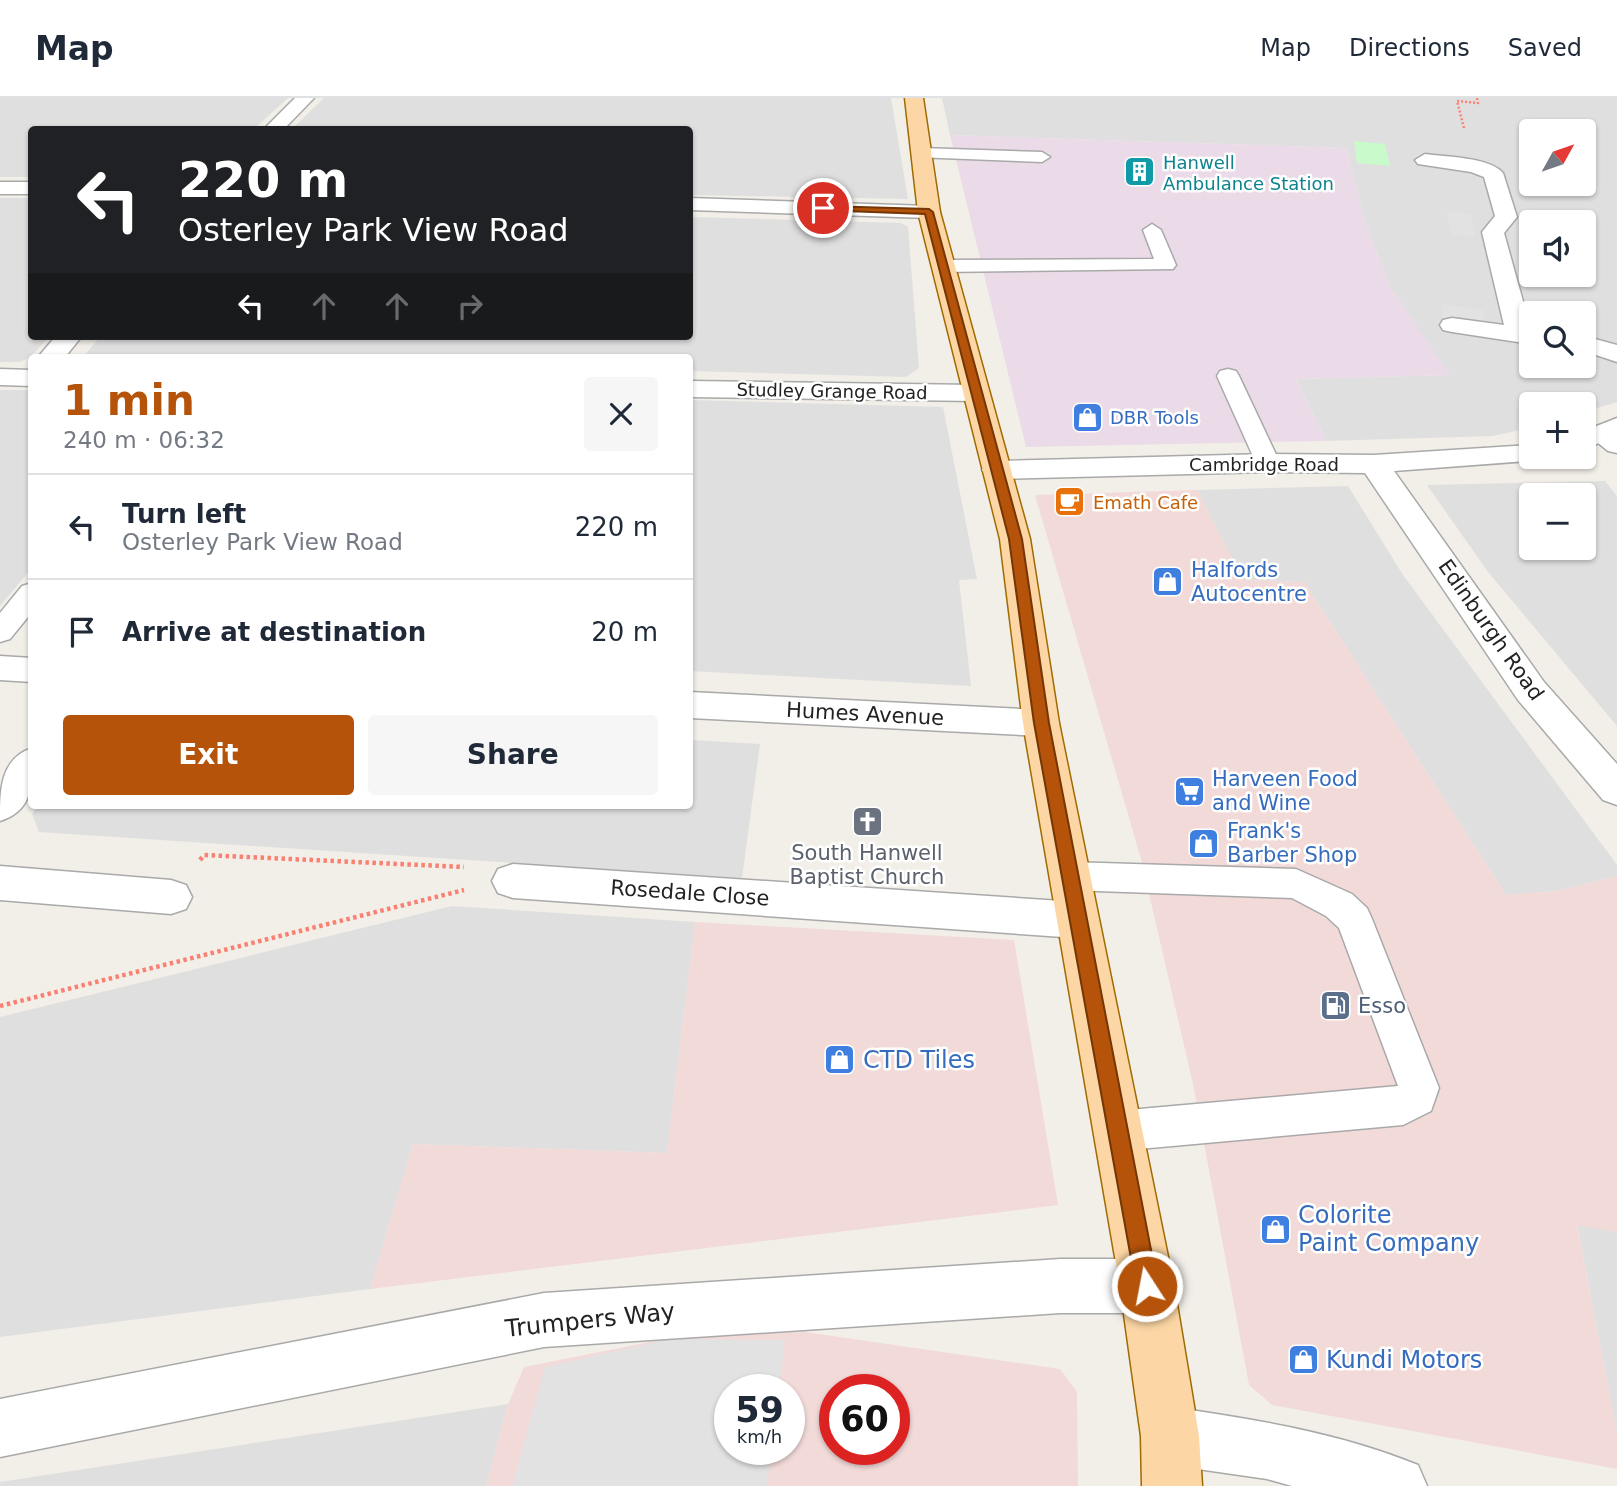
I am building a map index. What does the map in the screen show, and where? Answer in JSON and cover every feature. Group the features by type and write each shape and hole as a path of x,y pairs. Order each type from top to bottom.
{"main road":[{"path":"914,98 929,212 1022,575 1041,723 1147,1286 1171,1461"}],"street":[{"path":"276,126 305,98"},
{"path":"1425,160 1474,166 1493,173 1506,217 1493,232 1519,316"},
{"path":"0,188 28,188"},
{"path":"693,204 929,212"},
{"path":"1452,325 1519,335"},
{"path":"54,354 66,340"},
{"path":"1596,346 1617,354"},
{"path":"0,377 28,378"},
{"name":"Studley Grange Road","path":"693,388 975,393"},
{"name":"Cambridge Road","path":"996,470 1268,463 1374,464 1519,455"},
{"name":"Edinburgh Road","path":"1374,464 1531,691 1617,790"},
{"path":"0,668 28,670"},
{"name":"Humes Avenue","path":"693,705 1041,723"},
{"path":"0,806 28,768"},
{"name":"Rosedale Close","path":"513,881 1077,920"},
{"path":"0,883 171,897"},
{"name":"Trumpers Way","path":"0,1428 544,1320 1060,1286 1147,1286"},
{"path":"1171,1461 1267,1450 1396,1486"}],"lane":[{"path":"921,153 1042,157"},
{"path":"942,266 1167,265 1152,229"},
{"path":"1228,376 1268,463"},
{"path":"0,632 28,597"},
{"path":"1069,876 1296,884 1339,905 1354,919 1419,1088 1416,1097 1403,1105 1117,1130"}],"path":[{"path":"1465,132 1457,101 1478,103 1477,98"},
{"path":"171,897 204,855 515,869 513,881"},
{"path":"0,1006 466,889"}],"shaded area":[{"path":"0,98 288,98 257,126 28,126 28,177 0,177"},
{"path":"324,98 891,98 908,199 693,195 693,126 295,126"},
{"path":"942,98 1617,98 1617,402 1596,408 1596,392 1519,392 1519,430 1492,436 1326,441 1296,379 1449,375 1389,286 1363,214 1346,148 950,135"},
{"path":"950,135 1346,148 1363,214 1389,286 1450,375 1296,379 1326,441 1026,447"},
{"path":"0,198 28,198 28,340 46,340 33,354 28,354 28,358 20,362 0,362"},
{"path":"1447,211 1471,214 1475,237 1451,234"},
{"path":"693,217 901,223 908,227 919,368 906,377 693,371 693,354 86,354 98,340 693,340"},
{"path":"1442,304 1483,310 1487,336 1443,330"},
{"path":"0,390 28,390 28,573 0,606"},
{"path":"693,400 943,407 977,579 959,580 971,686 693,671"},
{"path":"1605,481 1617,496 1617,726 1488,572 1427,485"},
{"path":"1348,486 1403,575 1617,865 1617,876 1558,891 1506,895 1304,582 1243,580 1197,490"},
{"path":"1197,490 1243,580 1304,582 1506,895 1558,891 1617,876 1617,1232 1577,1225 1617,1433 1617,1469 1272,1405 1249,1385 1193,1084 1141,859 1035,495"},
{"path":"693,740 760,744 742,878 39,832 32,814 35,809 693,809"},
{"path":"452,906 695,922 667,1153 413,1144 370,1289 0,1337 0,1017"},
{"path":"695,922 1014,940 1058,1205 370,1289 413,1144 667,1153"},
{"path":"1577,1224 1617,1232 1617,1433"},
{"path":"805,1332 1060,1369 1077,1392 1078,1486 486,1486 508,1404 524,1367 675,1337"},
{"path":"670,1339 785,1340 781,1374 714,1374 714,1465 769,1465 767,1486 512,1486 545,1367"},
{"path":"508,1404 486,1486 0,1486 0,1482"}],"green space":[{"path":"1354,141 1385,144 1390,166 1357,163"}],"place":[{"name":"Hanwell Ambulance Station","path":"1140,172"},
{"name":"DBR Tools","path":"1087,417"},
{"name":"Emath Cafe","path":"1070,502"},
{"name":"Halfords Autocentre","path":"1168,582"},
{"name":"Harveen Food and Wine","path":"1189,791"},
{"name":"South Hanwell Baptist Church","path":"867,821"},
{"name":"Frank's Barber Shop","path":"1204,843"},
{"name":"Esso","path":"1335,1006"},
{"name":"CTD Tiles","path":"840,1060"},
{"name":"Colorite Paint Company","path":"1275,1229"},
{"name":"Kundi Motors","path":"1303,1360"}],"route":[{"path":"823,208 929,212 1015,539 1041,723 1147,1286"}]}
